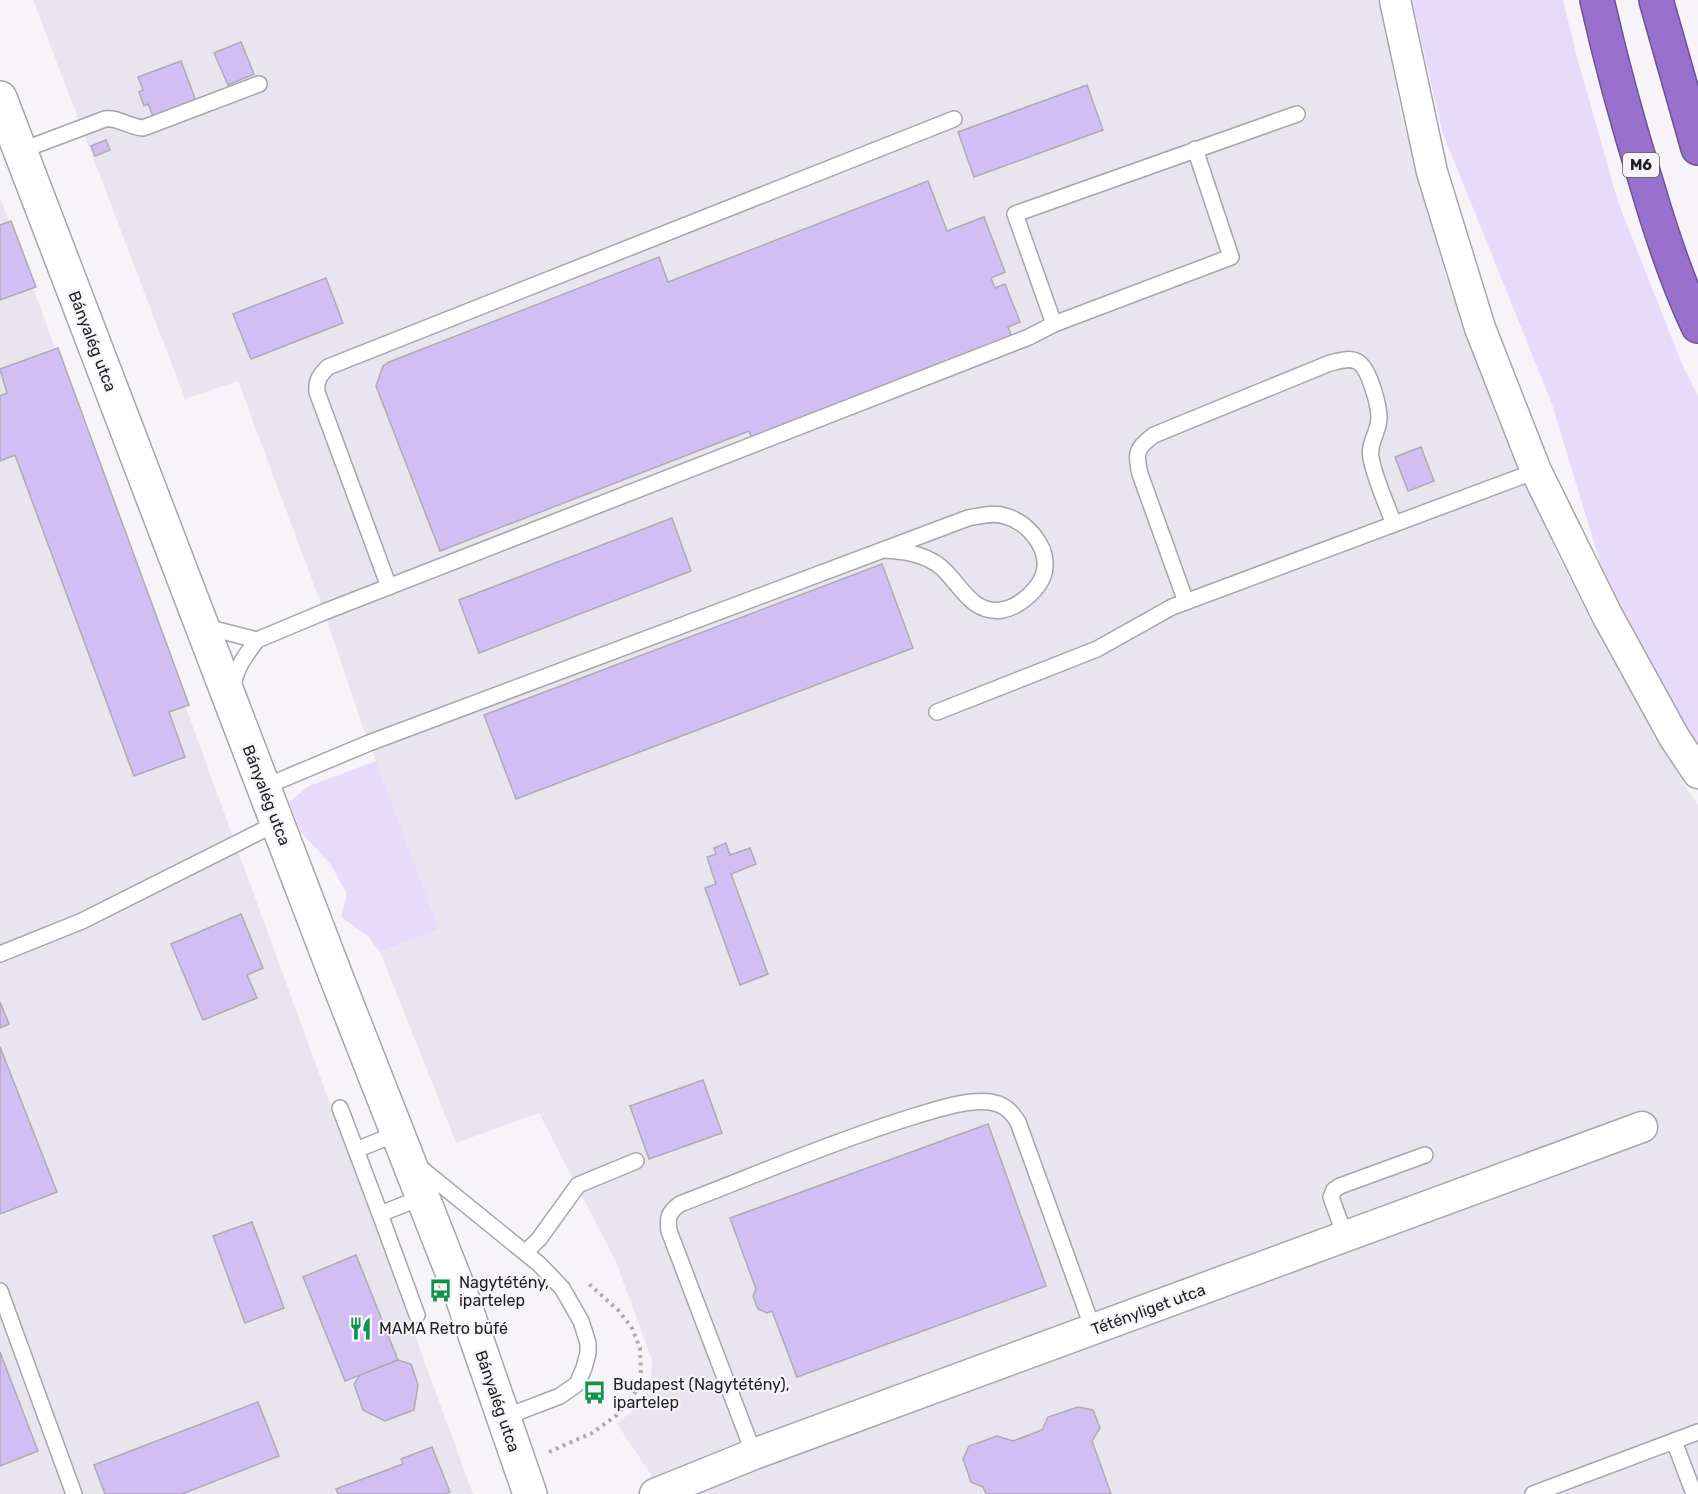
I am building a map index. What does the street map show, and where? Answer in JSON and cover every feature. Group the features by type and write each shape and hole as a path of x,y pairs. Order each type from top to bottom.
{"highway":[{"name":"M6","path":"1597,0 1609,53 1647,186 1670,258 1698,326"},
{"path":"1656,0 1698,148"}],"street":[{"path":"1395,0 1436,183 1480,328 1536,471 1607,615 1674,737 1698,773"},
{"name":"Bányalég utca","path":"0,98 277,823 423,1197 505,1417 530,1494"},
{"name":"Tétényliget utca","path":"656,1494 754,1454 1642,1127"}],"lane":[{"path":"20,151 105,119 112,118 133,127 143,128 259,84"},
{"path":"1054,324 1015,214 1297,114"},
{"path":"389,586 317,392 316,383 328,367 954,119"},
{"path":"232,703 233,678 243,658 257,640 389,586 1018,342 1054,324 1231,257 1195,149"},
{"path":"1186,602 1140,474 1137,459 1140,445 1154,435 1330,363 1346,359 1357,362 1365,369 1379,416 1378,426 1371,443 1371,458 1394,524"},
{"path":"938,711 1097,649 1172,607 1536,471"},
{"path":"264,787 369,743 968,518 992,514 1005,516 1023,524 1034,536 1042,551 1045,567 1041,579 1029,595 1017,604 1002,610 988,610 974,602 939,566 923,556 884,550"},
{"path":"197,614 214,629 257,640"},
{"path":"0,954 82,921 277,823"},
{"path":"754,1454 669,1231 667,1220 670,1211 680,1204 888,1124 939,1109 987,1101 1001,1104 1011,1111 1018,1122 1093,1329"},
{"path":"340,1108 417,1315"},
{"path":"356,1150 403,1146 526,1252 562,1288 581,1321 588,1342 588,1353 577,1384 560,1396 505,1417"},
{"path":"1345,1236 1331,1197 1334,1190 1425,1155"},
{"path":"526,1252 539,1239 578,1185 636,1161"},
{"path":"380,1214 423,1197"},
{"path":"0,1291 74,1494"},
{"path":"1533,1494 1698,1432"},
{"path":"1674,1441 1694,1494"}],"shaded area":[{"path":"33,0 1379,0 1403,121 1446,277 1498,419 1560,559 1619,672 1698,805 1698,1494 656,1494 650,1473 617,1424 642,1402 651,1380 652,1360 616,1262 539,1113 456,1143 380,952 439,929 363,727 324,612 238,381 185,399"},
{"path":"1412,0 1563,0 1618,202 1682,364 1698,396 1698,746 1678,716 1604,576 1552,404 1442,131"},
{"path":"0,197 343,1139 473,1494 0,1494"},
{"path":"376,761 439,929 380,952 368,936 341,917 347,894 331,865 301,832 289,802 309,786"}],"building":[{"path":"241,42 254,74 228,85 214,53"},
{"path":"181,61 196,101 153,116 148,104 144,106 139,92 143,90 138,77"},
{"path":"1087,85 1103,130 974,177 958,132"},
{"path":"106,140 110,150 95,156 91,146"},
{"path":"928,181 947,231 984,217 1005,272 991,278 995,288 1005,284 1020,322 1008,327 1013,340 753,441 749,431 440,551 376,386 383,366 659,257 668,282"},
{"path":"11,221 36,287 0,300 0,225"},
{"path":"326,278 343,323 251,359 233,314"},
{"path":"58,348 189,705 169,712 185,757 134,776 15,455 0,461 0,396 7,393 0,369"},
{"path":"1421,447 1434,481 1408,491 1395,457"},
{"path":"672,518 691,571 479,653 459,600"},
{"path":"882,564 913,648 516,799 484,715"},
{"path":"726,843 730,855 750,848 756,864 731,874 768,974 740,985 705,888 716,884 707,857 716,854 714,848"},
{"path":"241,914 263,968 247,975 257,998 203,1020 171,944"},
{"path":"0,1002 9,1024 0,1028"},
{"path":"0,1047 57,1192 0,1214"},
{"path":"703,1080 722,1133 649,1159 630,1106"},
{"path":"988,1124 1046,1286 797,1377 772,1311 767,1313 758,1309 753,1296 756,1289 730,1218"},
{"path":"252,1222 284,1308 245,1323 213,1236"},
{"path":"356,1255 398,1360 345,1381 303,1277"},
{"path":"0,1352 38,1451 0,1466"},
{"path":"398,1360 411,1364 418,1385 414,1410 385,1421 363,1410 354,1384 360,1375"},
{"path":"258,1402 279,1456 182,1494 105,1494 94,1465"},
{"path":"1078,1407 1093,1410 1100,1428 1092,1441 1111,1494 986,1494 983,1487 971,1482 963,1459 969,1446 997,1436 1013,1441 1042,1430 1048,1417"},
{"path":"432,1447 450,1492 445,1494 338,1494 336,1489 403,1464 401,1459"}],"place":[{"name":"Nagytétény, ipartelep","path":"441,1291"},
{"name":"MAMA Retro büfé","path":"361,1328"},
{"name":"Budapest (Nagytétény), ipartelep","path":"595,1393"}]}
